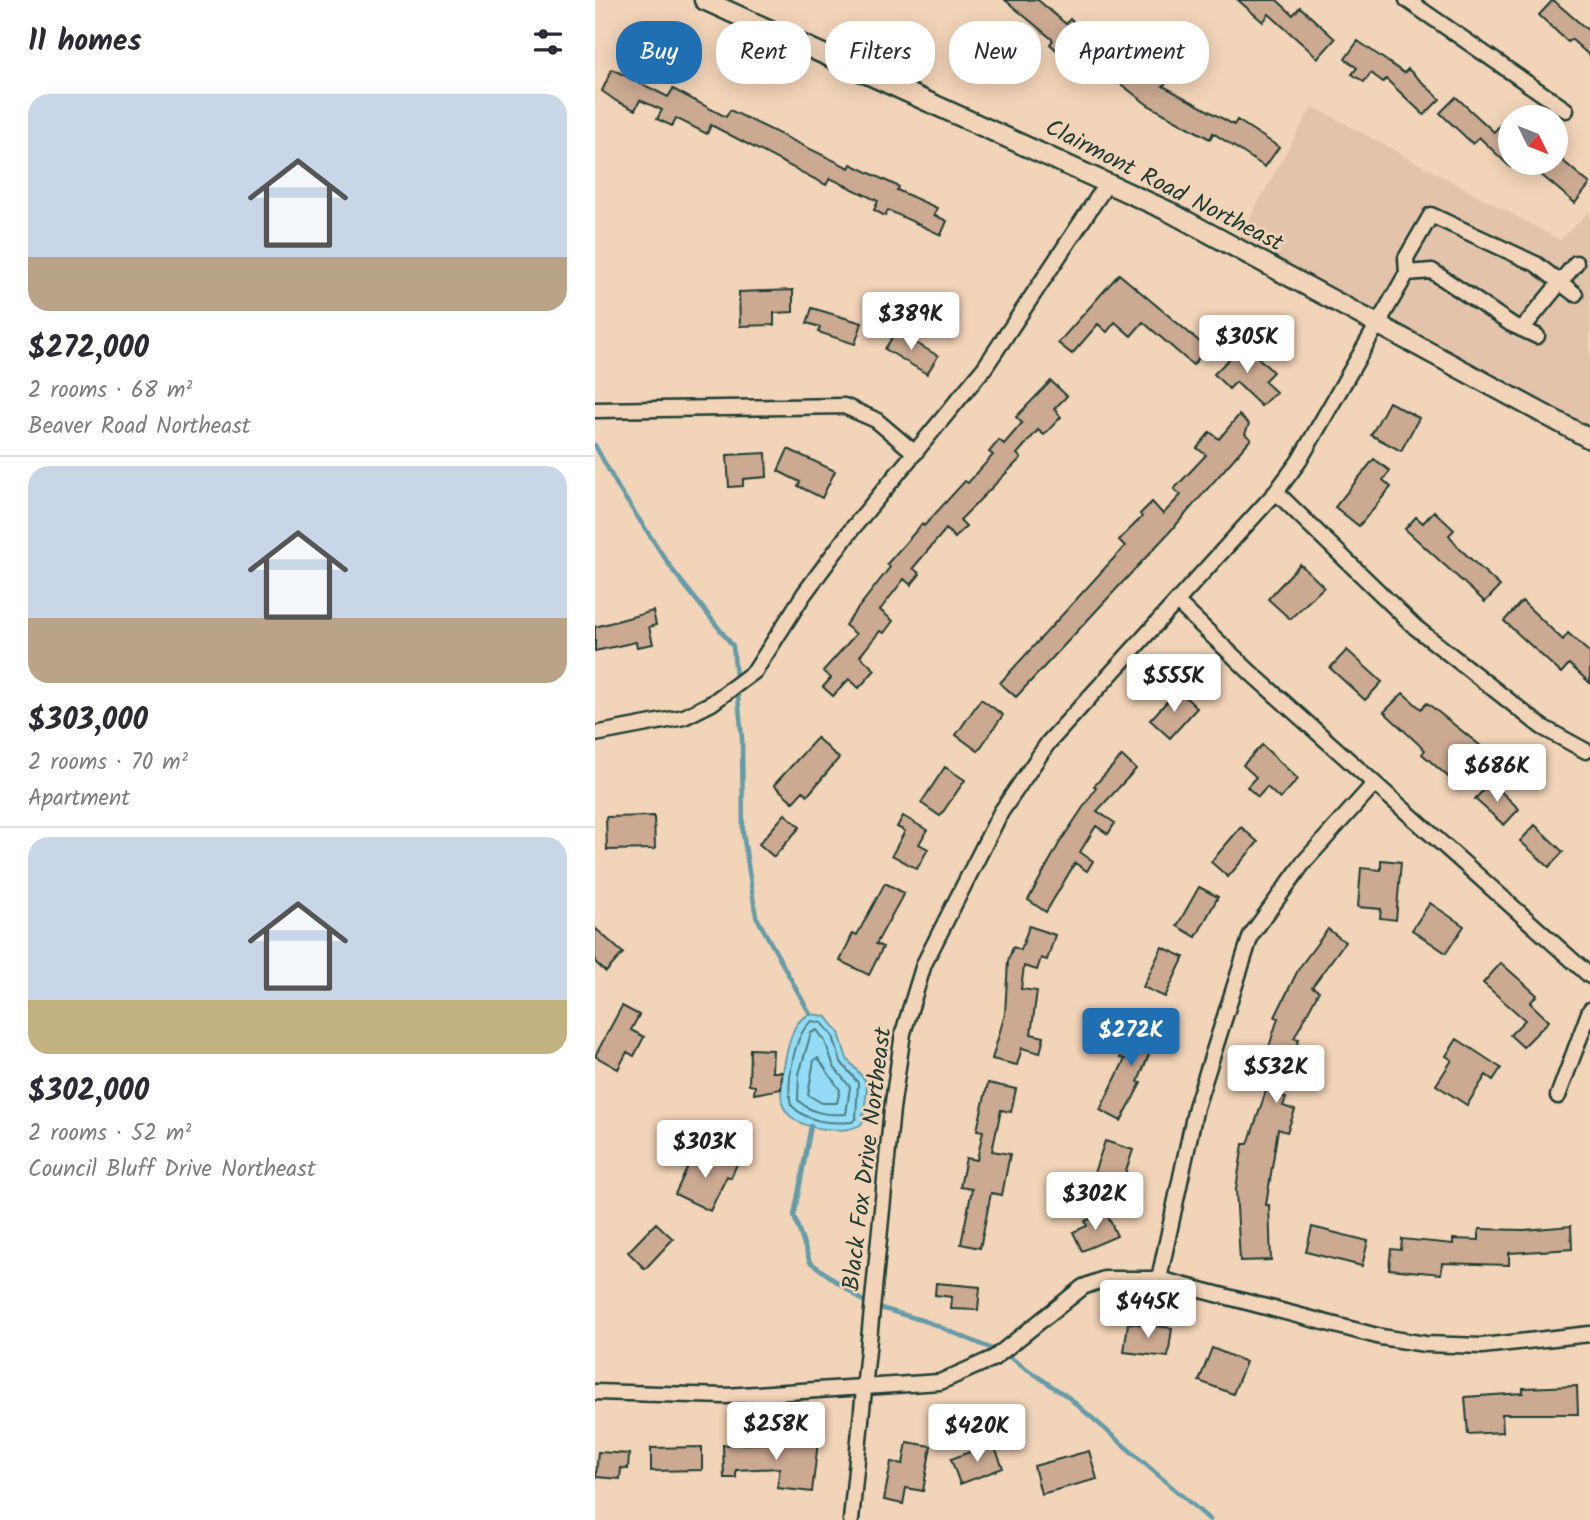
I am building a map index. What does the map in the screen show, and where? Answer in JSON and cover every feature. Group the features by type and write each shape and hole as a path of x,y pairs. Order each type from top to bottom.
{"main road":[{"name":"Clairmont Road Northeast","path":"704,0 1108,182 1590,439"}],"street":[{"path":"1407,0 1559,105"},
{"path":"595,734 684,717 712,703 755,671 804,594 985,367 1108,182"},
{"name":"Black Fox Drive Northeast","path":"851,1520 892,1110 904,1032 924,964 1001,812 1048,743 1276,492 1299,460 1407,273 1406,258 1431,215 1493,241 1536,264 1560,282"},
{"path":"1521,329 1577,263"},
{"path":"1407,273 1432,271 1521,329 1537,336"},
{"path":"1560,282 1576,294"},
{"path":"595,410 844,407 876,420 915,453"},
{"path":"1276,492 1415,627 1542,727 1586,751"},
{"path":"1177,601 1374,784 1590,976"},
{"path":"1159,1279 1196,1107 1251,935 1304,862 1374,784"},
{"path":"1558,1096 1590,1010"},
{"path":"595,1392 725,1396 940,1382 994,1358 1083,1287 1104,1279 1159,1279 1381,1338 1425,1344 1482,1346 1590,1334"}],"shaded area":[{"path":"1312,106 1560,240 1590,211 1590,443 1234,246"}],"water":[{"path":"810,1014 826,1016 839,1033 847,1059 865,1080 867,1090 862,1124 858,1126 840,1130 814,1127 796,1121 784,1108 782,1079 790,1041 797,1024"}],"building":[{"path":"1005,0 1038,0 1062,21 1055,21 1055,49 1050,44 1053,40 1041,30 1041,21 1030,21"},
{"path":"1238,0 1277,0 1293,15 1300,7 1335,39 1318,58 1269,14 1263,22"},
{"path":"1553,0 1590,32 1590,56 1571,39 1568,42 1539,15"},
{"path":"1358,41 1404,73 1408,69 1440,99 1424,115 1386,79 1383,82 1371,73 1364,82 1352,74 1357,68 1345,59"},
{"path":"612,69 616,71 616,84 642,84 668,97 673,89 726,117 730,110 849,168 851,164 899,187 897,190 937,208 934,215 947,221 941,235 888,210 885,216 874,210 878,201 830,178 826,185 711,125 707,134 676,118 672,126 657,119 662,110 640,100 635,110 602,91"},
{"path":"1121,84 1165,84 1163,86 1234,125 1237,120 1279,147 1265,167 1213,133 1210,139 1148,105"},
{"path":"1456,97 1494,132 1498,127 1498,155 1479,137 1473,144 1440,113"},
{"path":"1568,165 1590,184 1575,203 1541,175 1568,175"},
{"path":"1119,274 1207,348 1193,365 1143,322 1131,336 1115,322 1107,332 1098,324 1072,354 1058,343"},
{"path":"793,290 793,312 774,313 774,325 740,326 739,292"},
{"path":"812,308 862,323 855,344 818,332 820,327 807,323"},
{"path":"896,331 938,356 927,374 885,349"},
{"path":"1244,344 1273,372 1264,381 1276,392 1261,406 1236,382 1229,389 1214,374"},
{"path":"1051,381 1067,396 1054,409 1061,417 1044,435 1038,430 1017,454 1021,458 960,520 966,526 955,538 946,529 913,568 920,574 911,585 904,579 880,610 893,621 884,633 880,631 860,656 875,670 859,688 849,679 833,696 823,687 831,678 823,671 856,634 845,625 890,567 887,564 965,481 968,483 993,455 989,452 999,440 1004,444 1022,423 1016,417"},
{"path":"1389,402 1419,418 1401,451 1371,435"},
{"path":"1239,415 1249,424 1245,434 1251,439 1175,526 1016,697 1000,683 1125,546 1119,540 1142,517 1140,514 1152,502 1163,514 1181,495 1174,489 1206,455 1197,448 1210,432 1219,439"},
{"path":"788,449 835,471 822,498 798,486 800,482 778,471"},
{"path":"766,453 767,477 743,479 743,486 729,487 727,455"},
{"path":"1374,459 1390,471 1383,480 1391,487 1359,526 1335,507"},
{"path":"1434,511 1454,530 1449,535 1460,549 1500,586 1485,602 1405,529 1416,517 1423,523"},
{"path":"1300,564 1324,587 1290,619 1268,599"},
{"path":"1522,601 1563,640 1568,633 1590,653 1590,683 1569,664 1561,673 1504,621"},
{"path":"653,611 656,625 649,627 653,644 637,647 636,642 595,651 595,627"},
{"path":"1347,650 1382,682 1365,700 1330,668"},
{"path":"1178,690 1197,708 1170,738 1150,720"},
{"path":"1403,693 1421,709 1427,703 1482,747 1453,781 1422,754 1425,750 1384,712"},
{"path":"981,699 1003,715 978,751 956,735"},
{"path":"817,738 839,758 808,795 803,791 793,802 774,785"},
{"path":"1262,745 1298,779 1280,799 1267,787 1258,797 1247,787 1256,777 1243,765"},
{"path":"1122,756 1136,769 1097,811 1115,823 1108,834 1096,826 1080,852 1093,861 1087,871 1075,863 1046,912 1028,900 1060,842 1096,788 1094,786"},
{"path":"945,767 965,780 940,816 921,803"},
{"path":"1491,782 1519,809 1504,825 1475,799"},
{"path":"785,814 800,827 774,857 759,844"},
{"path":"654,816 655,849 607,850 606,817"},
{"path":"903,816 927,830 919,844 928,849 917,869 892,855 905,831 897,827"},
{"path":"1535,825 1563,852 1549,867 1520,841"},
{"path":"1241,827 1258,842 1228,877 1211,862"},
{"path":"1381,860 1401,862 1396,920 1380,918 1381,909 1358,907 1361,868 1381,870"},
{"path":"885,883 904,893 876,944 883,947 869,975 840,961 853,933 857,935"},
{"path":"1199,887 1218,897 1196,937 1177,926"},
{"path":"1430,903 1464,926 1446,953 1412,930"},
{"path":"1029,926 1055,935 1047,960 1041,958 1037,970 1024,966 1021,989 1037,991 1031,1034 1044,1037 1040,1053 1022,1048 1017,1065 992,1059 1005,1014 1008,961 1013,947 1021,950"},
{"path":"595,928 623,953 606,972 595,962"},
{"path":"1328,929 1345,942 1312,987 1319,991 1294,1038 1299,1039 1281,1096 1286,1098 1283,1106 1295,1110 1287,1132 1278,1129 1266,1205 1269,1205 1271,1260 1240,1261 1236,1189 1243,1144 1248,1144 1270,1079 1260,1076 1278,1018 1275,1017 1299,968"},
{"path":"1162,947 1184,957 1165,997 1143,987"},
{"path":"1501,963 1537,995 1530,1003 1549,1021 1523,1047 1510,1035 1525,1020 1483,983"},
{"path":"622,1006 639,1015 631,1030 644,1037 634,1056 627,1052 618,1069 595,1056"},
{"path":"1136,1017 1160,1026 1138,1082 1141,1083 1121,1121 1100,1110 1125,1059 1120,1058"},
{"path":"1457,1039 1501,1068 1493,1080 1486,1075 1467,1105 1436,1085 1452,1060 1446,1056"},
{"path":"750,1049 773,1050 772,1072 782,1072 781,1089 754,1094 755,1086 749,1085"},
{"path":"988,1083 1016,1089 1011,1112 1001,1110 992,1151 1010,1154 1002,1195 991,1193 980,1248 961,1244 972,1189 960,1187 966,1158 977,1160 983,1131 977,1130"},
{"path":"1105,1141 1133,1150 1121,1186 1093,1176"},
{"path":"715,1153 737,1164 731,1178 727,1176 710,1211 675,1194 692,1158 700,1162 703,1157 712,1161"},
{"path":"1106,1212 1117,1236 1082,1251 1073,1232 1087,1226 1085,1221"},
{"path":"656,1223 673,1239 645,1269 628,1252"},
{"path":"1571,1226 1572,1249 1509,1253 1509,1265 1442,1263 1441,1274 1389,1269 1391,1249 1401,1250 1402,1239 1453,1244 1453,1239 1479,1240 1479,1229 1524,1230"},
{"path":"1312,1227 1368,1241 1362,1266 1306,1252"},
{"path":"936,1283 980,1287 978,1310 951,1309 952,1297 935,1295"},
{"path":"1128,1323 1172,1328 1168,1357 1124,1352"},
{"path":"1212,1348 1246,1362 1233,1394 1199,1381"},
{"path":"1577,1386 1578,1414 1502,1414 1503,1432 1468,1434 1465,1397 1523,1393 1523,1388"},
{"path":"783,1439 818,1442 812,1492 777,1488 780,1468 736,1470 736,1478 724,1478 723,1445 782,1443"},
{"path":"907,1442 931,1446 923,1491 906,1488 903,1504 884,1500 891,1462 903,1464"},
{"path":"993,1443 1003,1468 960,1484 951,1459"},
{"path":"702,1447 702,1470 651,1471 651,1448"},
{"path":"1089,1451 1097,1479 1041,1494 1034,1466"},
{"path":"598,1452 629,1454 628,1469 621,1468 620,1479 596,1477"}],"waterway":[{"path":"595,445 619,489 674,572 733,646 742,738 743,833 756,916 810,1014"},
{"path":"811,1126 794,1216 810,1262 867,1304 928,1322 997,1351"},
{"path":"1005,1354 1068,1397 1210,1520"}]}
